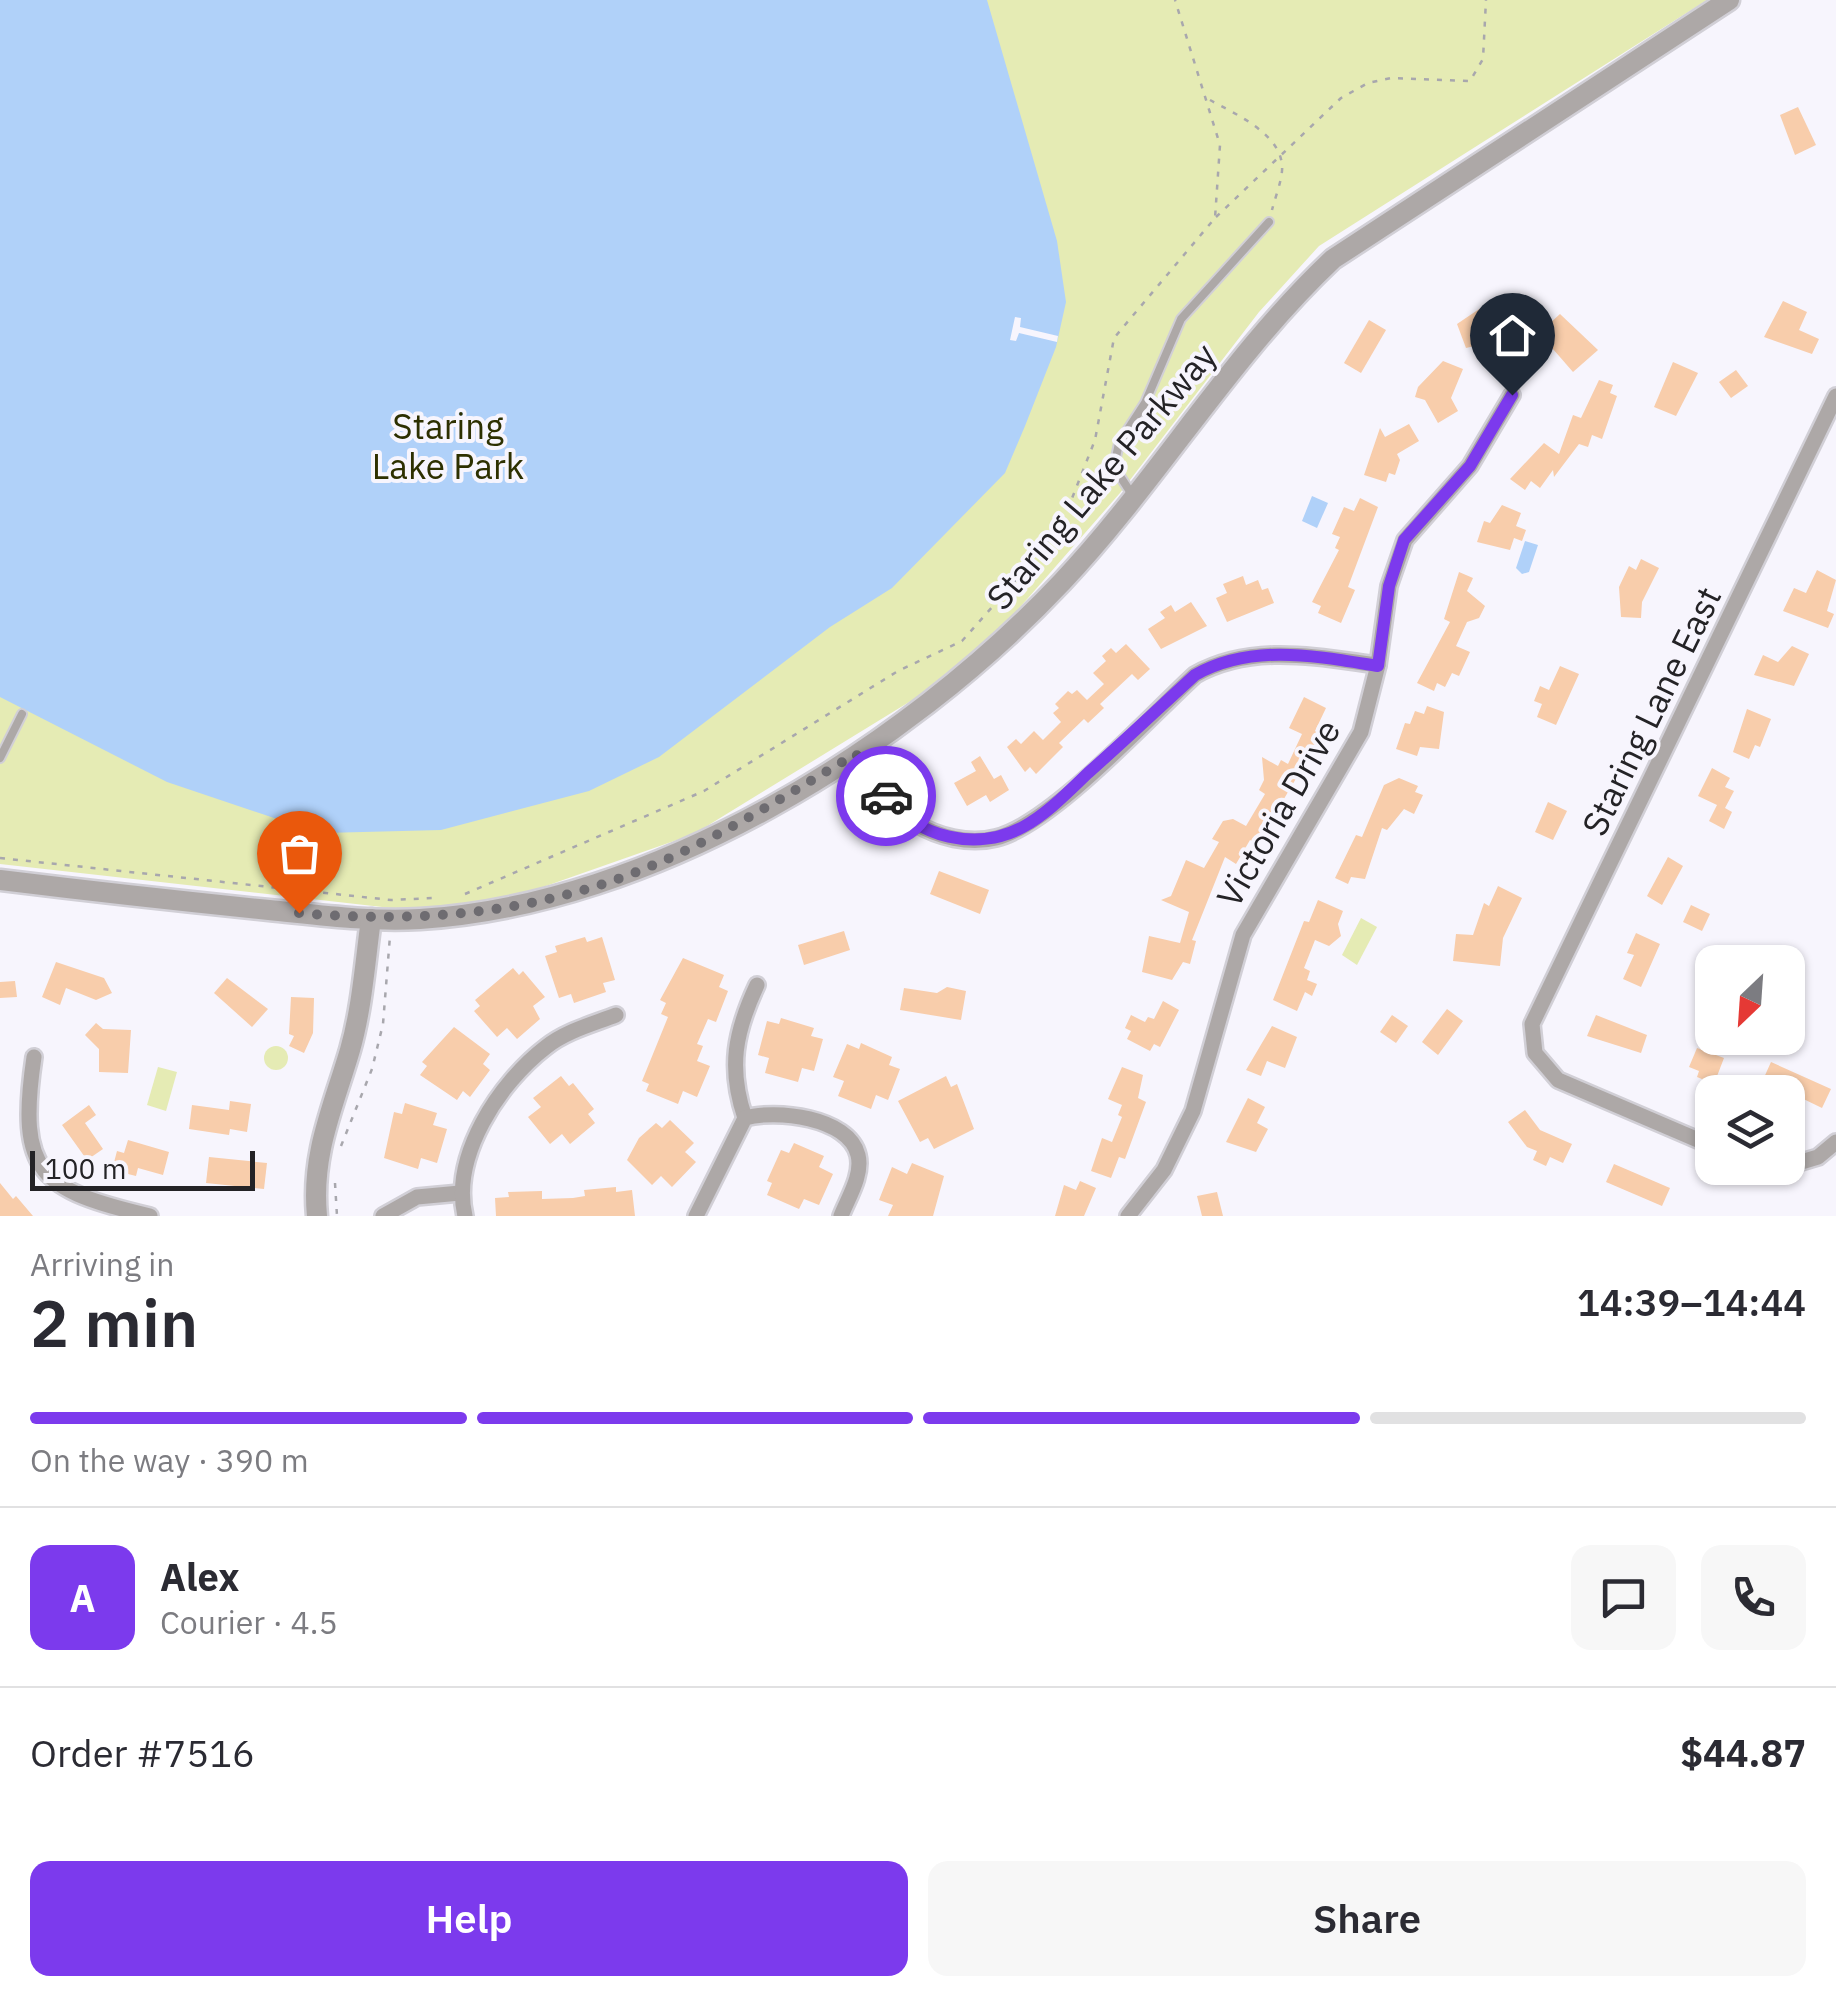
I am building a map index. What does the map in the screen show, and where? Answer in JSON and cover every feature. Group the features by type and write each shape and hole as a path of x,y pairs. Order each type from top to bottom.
{"street":[{"name":"Staring Lake Parkway","path":"0,880 371,920 489,912 653,866 856,754 995,649 1067,577 1284,309 1333,259 1729,0"},
{"name":"Victoria Drive","path":"1128,1216 1177,1147 1193,1110 1242,935 1348,761 1361,732 1378,666 1389,586 1404,540 1470,466 1512,395"},
{"name":"Staring Lane East","path":"1695,1139 1558,1080 1536,1054 1532,1039 1536,1011 1836,396"},
{"path":"856,754 892,804 912,822 966,840 995,838 1024,827 1052,806 1195,675 1215,664 1254,654 1378,666"},
{"path":"318,1216 315,1168 320,1135 350,1050 371,920"},
{"path":"696,1216 745,1118 735,1089 734,1043 757,985"},
{"path":"464,1216 460,1193 478,1132 528,1064 560,1039 616,1015"},
{"path":"34,1057 26,1131 42,1168 75,1194 150,1216"},
{"path":"745,1118 790,1112 843,1134 853,1143 860,1157 858,1175 841,1216"},
{"path":"1805,1161 1818,1157 1836,1142"},
{"path":"383,1216 418,1197 460,1193"}],"lane":[{"path":"1132,496 1114,467 1119,442 1145,403 1181,319 1269,222"},
{"path":"0,758 5,736 22,714"}],"path":[{"path":"1175,0 1220,145 1214,218"},
{"path":"459,895 704,791 898,671 962,641 1056,530 1094,440 1114,338 1214,218 1341,98 1368,83 1391,78 1470,81 1483,59 1486,0"},
{"path":"1208,99 1264,132 1280,158 1282,169 1269,222"},
{"path":"0,858 391,900 446,896"}],"green space":[{"name":"Staring Lake Park","path":"0,0 1707,0 1319,246 1259,312 1120,493 1001,629 914,699 694,834 526,893 462,905 400,909 0,864"},
{"path":"1361,918 1377,927 1357,965 1342,955"},
{"path":"276,1046 288,1058 276,1070 264,1058"},
{"path":"158,1067 177,1072 166,1111 147,1105"}],"water":[{"name":"Staring Lake Park","path":"0,0 987,0 1057,241 1066,302 1056,347 1005,473 892,588 830,627 659,757 589,791 441,830 324,833 305,823 280,820 167,782 0,697"},
{"path":"1312,496 1328,503 1317,528 1302,521"},
{"path":"1525,541 1538,545 1529,572 1522,574 1516,568"}],"pier":[{"path":"1015,317 1021,318 1020,327 1058,336 1057,342 1019,333 1016,341 1010,340"}],"building":[{"path":"1798,107 1816,145 1795,155 1780,115"},
{"path":"1491,301 1495,313 1507,311 1517,336 1466,348 1457,324"},
{"path":"1783,301 1807,312 1799,330 1819,339 1812,354 1764,337"},
{"path":"1560,314 1598,350 1573,372 1539,333"},
{"path":"1369,320 1386,330 1361,373 1344,363"},
{"path":"1443,361 1463,369 1451,398 1458,411 1438,423 1425,400 1415,397 1418,387"},
{"path":"1673,362 1698,373 1676,416 1654,407"},
{"path":"1736,370 1748,386 1731,398 1719,382"},
{"path":"1599,380 1613,385 1610,393 1617,396 1602,439 1592,435 1588,447 1579,444 1554,477 1553,470 1540,488 1531,481 1525,490 1510,479 1544,443 1559,454 1573,415 1581,418"},
{"path":"1409,424 1419,441 1397,454 1400,460 1395,475 1389,473 1386,482 1364,475 1380,428 1385,437"},
{"path":"1360,498 1378,507 1348,587 1355,590 1341,623 1318,613 1321,606 1312,602 1339,550 1335,548 1340,537 1332,534 1344,507 1354,511"},
{"path":"1502,505 1521,513 1516,526 1526,530 1522,541 1514,538 1510,550 1477,542 1484,521 1490,523"},
{"path":"1641,559 1659,568 1642,602 1641,618 1621,617 1619,587 1629,566 1636,570"},
{"path":"1817,570 1836,580 1827,611 1834,614 1828,628 1783,611 1794,588 1806,593"},
{"path":"1459,572 1473,578 1467,591 1485,606 1479,618 1467,622 1456,646 1470,652 1459,676 1452,673 1445,687 1437,683 1434,691 1417,683 1450,622 1444,619"},
{"path":"1243,576 1246,585 1258,580 1262,590 1268,588 1274,603 1227,622 1216,598 1227,593 1223,584"},
{"path":"1191,602 1207,626 1161,649 1148,629 1165,618 1160,612 1171,605 1175,612"},
{"path":"1126,644 1150,669 1138,680 1132,674 1100,704 1104,708 1088,723 1084,719 1059,743 1063,747 1036,774 1030,767 1025,772 1007,747 1016,739 1021,744 1034,731 1043,740 1061,722 1053,713 1059,708 1055,704 1068,691 1072,694 1077,690 1087,700 1104,684 1093,673 1106,661 1102,656 1111,648 1116,653"},
{"path":"1792,646 1809,654 1794,686 1754,675 1763,655 1778,662"},
{"path":"1560,666 1579,674 1556,725 1537,717 1542,704 1534,701 1540,686 1549,690"},
{"path":"1304,697 1326,708 1315,731 1322,735 1257,844 1250,840 1236,864 1225,857 1192,940 1196,941 1190,964 1183,962 1172,980 1142,972 1149,936 1180,943 1189,912 1161,900 1171,896 1186,860 1204,868 1219,842 1212,839 1223,821 1233,819 1246,826 1265,794 1259,790 1264,780 1262,757 1278,766 1281,760 1288,764 1302,734 1289,728"},
{"path":"1427,706 1444,712 1439,749 1420,747 1417,756 1396,749 1405,723 1410,724 1415,711 1424,714"},
{"path":"1747,709 1771,719 1760,747 1755,745 1749,759 1733,752"},
{"path":"980,756 994,779 1001,775 1009,790 990,802 986,795 967,806 954,783 976,771 971,762"},
{"path":"1712,768 1730,778 1725,787 1734,791 1725,808 1732,812 1724,829 1709,821 1717,805 1698,796"},
{"path":"1399,778 1418,786 1415,792 1423,795 1414,814 1404,809 1387,830 1382,828 1365,879 1351,877 1348,884 1335,878 1356,835 1362,837 1384,785"},
{"path":"1548,802 1567,811 1553,840 1535,832"},
{"path":"1668,857 1683,866 1662,905 1647,896"},
{"path":"939,871 989,890 980,914 930,894"},
{"path":"1498,886 1522,898 1503,938 1500,966 1453,961 1456,934 1473,935 1484,903 1489,906"},
{"path":"1318,900 1343,911 1338,924 1341,936 1329,946 1315,940 1304,968 1310,971 1307,980 1317,984 1312,996 1305,992 1297,1011 1273,1000 1304,921 1309,922"},
{"path":"1691,905 1710,914 1702,931 1683,922"},
{"path":"844,931 850,950 804,965 798,945"},
{"path":"1636,933 1660,944 1641,987 1623,979 1634,955 1627,953"},
{"path":"585,937 587,942 602,937 615,980 603,983 606,992 574,1003 571,994 559,998 545,956 557,952 555,946"},
{"path":"683,958 724,975 719,987 728,991 716,1022 708,1019 697,1044 703,1046 697,1061 710,1066 697,1097 683,1091 678,1104 646,1091 649,1084 642,1081 668,1017 661,1014 666,1003 660,1000"},
{"path":"56,962 104,978 112,993 96,1000 66,988 60,1005 42,997"},
{"path":"513,968 519,975 523,971 545,997 533,1006 540,1019 517,1039 507,1028 497,1037 474,1011 480,1006 475,1000"},
{"path":"227,978 268,1009 252,1027 214,993"},
{"path":"15,981 17,997 0,998 0,982"},
{"path":"947,987 966,991 961,1020 900,1010 904,988 937,993"},
{"path":"291,997 314,998 313,1033 304,1053 289,1046 294,1036 289,1034"},
{"path":"1163,1001 1179,1010 1160,1047 1154,1044 1150,1051 1127,1039 1131,1031 1125,1028 1131,1015 1145,1022 1148,1017 1154,1019"},
{"path":"1447,1009 1463,1021 1438,1055 1422,1042"},
{"path":"1392,1015 1408,1026 1396,1043 1380,1032"},
{"path":"1596,1015 1647,1035 1641,1053 1587,1036"},
{"path":"781,1018 814,1028 811,1036 823,1039 814,1071 802,1068 798,1082 765,1073 769,1058 758,1055 767,1021 779,1024"},
{"path":"96,1023 103,1029 131,1030 128,1073 99,1072 99,1049 85,1035"},
{"path":"1272,1026 1297,1037 1285,1068 1267,1061 1261,1076 1246,1070"},
{"path":"454,1027 490,1054 483,1064 490,1070 470,1097 463,1091 457,1100 420,1075 427,1066 422,1062"},
{"path":"861,1043 892,1057 889,1065 900,1069 888,1100 876,1095 871,1109 838,1096 844,1081 833,1077 847,1044 859,1049"},
{"path":"1695,1053 1724,1058 1717,1075 1698,1075 1699,1071 1689,1067"},
{"path":"1771,1062 1800,1075 1765,1075"},
{"path":"1122,1067 1143,1075 1138,1098 1146,1102 1125,1159 1119,1157 1111,1178 1091,1171 1102,1138 1112,1142 1122,1117 1118,1115 1122,1105 1108,1099"},
{"path":"561,1076 569,1086 573,1083 594,1109 588,1114 595,1123 570,1144 562,1134 550,1144 528,1117 541,1107 533,1098"},
{"path":"946,1076 951,1087 957,1084 974,1129 934,1149 928,1138 920,1142 898,1101"},
{"path":"1805,1077 1831,1089 1822,1108 1805,1100"},
{"path":"1248,1098 1265,1107 1257,1123 1268,1129 1256,1152 1226,1142"},
{"path":"230,1101 251,1104 247,1132 230,1129 229,1135 189,1129 192,1105 229,1110"},
{"path":"405,1103 437,1113 433,1125 447,1129 437,1163 421,1158 418,1169 384,1158 394,1112 402,1114"},
{"path":"89,1105 96,1115 85,1123 103,1149 87,1160 62,1125"},
{"path":"1525,1110 1540,1130 1572,1144 1563,1163 1550,1157 1546,1166 1533,1160 1537,1151 1527,1147 1508,1122"},
{"path":"670,1120 694,1143 685,1152 696,1162 672,1187 661,1176 652,1185 627,1160 639,1138 656,1123 662,1128"},
{"path":"128,1140 169,1152 163,1175 138,1168 136,1176 112,1170 117,1151 124,1153"},
{"path":"794,1143 824,1156 819,1167 833,1174 819,1205 804,1199 799,1209 767,1195 772,1183 767,1181 781,1150 789,1153"},
{"path":"209,1157 267,1163 264,1189 206,1183"},
{"path":"912,1163 944,1176 933,1216 888,1216 893,1205 879,1200 892,1167 907,1174"},
{"path":"1614,1164 1670,1188 1662,1206 1606,1182"},
{"path":"1080,1181 1096,1188 1084,1216 1055,1216 1064,1185 1076,1190"},
{"path":"0,1183 13,1199 16,1196 33,1216 0,1216"},
{"path":"616,1187 616,1192 632,1190 635,1216 496,1216 495,1198 509,1197 508,1192 542,1191 542,1199 573,1198 585,1196 584,1190"},
{"path":"1217,1192 1223,1216 1202,1216 1197,1196"}],"way so far":[{"path":"299,913 416,920 489,912 569,892 653,866 856,754 886,796"}],"route":[{"path":"886,796 912,822 940,835 966,840 995,838 1024,827 1052,806 1195,675 1215,664 1231,658 1272,654 1378,666 1389,586 1404,540 1470,466 1512,395"}]}
